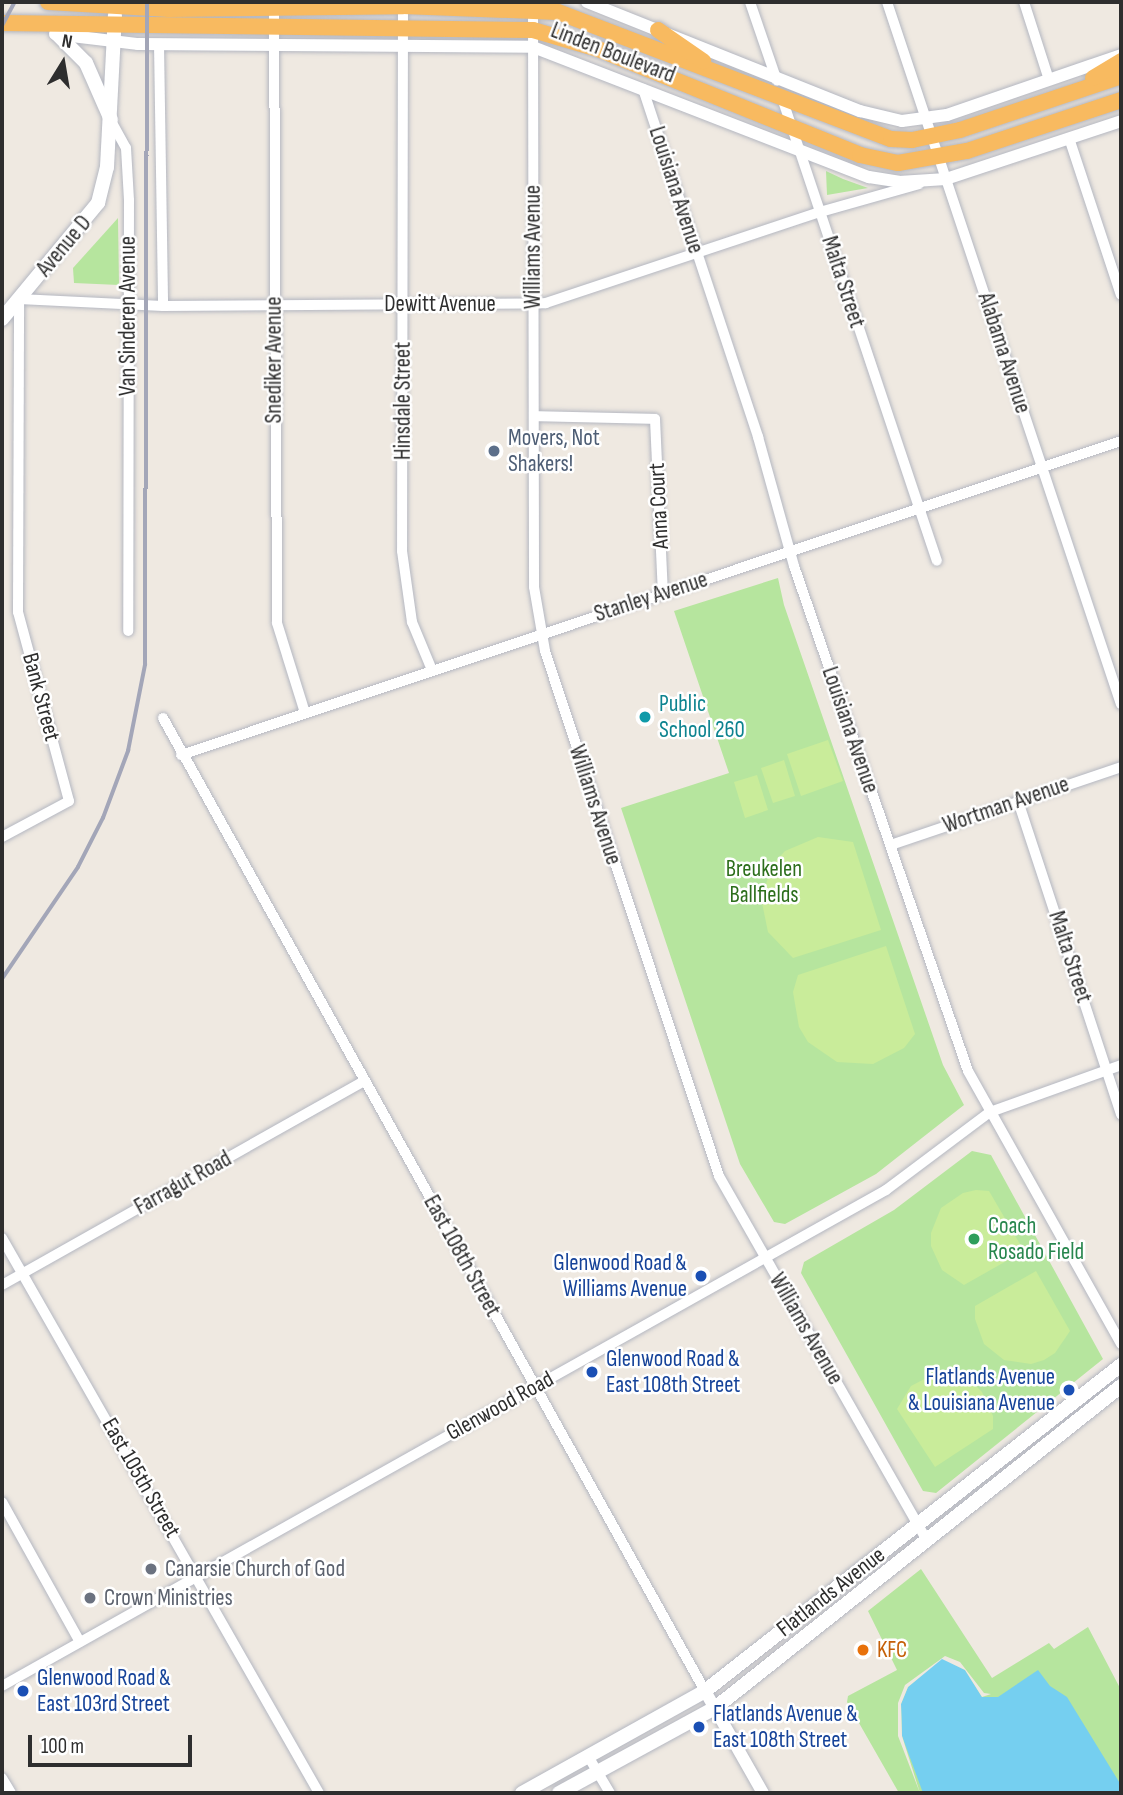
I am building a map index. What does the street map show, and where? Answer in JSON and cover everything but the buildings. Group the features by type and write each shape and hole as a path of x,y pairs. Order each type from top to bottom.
{"highway":[{"name":"Linden Boulevard","path":"48,2 114,6 533,5 583,20 875,136 912,140 932,137 1121,76"},
{"name":"Linden Boulevard","path":"2,23 274,29 533,30 598,49 878,160 915,163 939,158 1121,100"},
{"path":"659,30 728,78"},
{"path":"1065,94 1121,61"},
{"path":"1077,114 1121,110"}],"main road":[{"name":"Van Sinderen Avenue","path":"111,121 114,6"},
{"path":"57,34 86,63 111,121"},
{"name":"Avenue D","path":"2,319 98,203 111,121"},
{"name":"Flatlands Avenue","path":"522,1793 705,1691 1121,1365"},
{"name":"Flatlands Avenue","path":"559,1793 715,1709 1121,1386"}],"street":[{"name":"Linden Boulevard","path":"587,2 616,8 659,30 877,116 926,119 1121,55"},
{"name":"Malta Street","path":"750,2 937,561"},
{"name":"Alabama Avenue","path":"887,2 1121,704"},
{"path":"1024,2 1049,80"},
{"name":"Snediker Avenue","path":"274,4 277,624 305,713"},
{"name":"Hinsdale Street","path":"403,4 402,551 412,622 432,670"},
{"name":"Williams Avenue","path":"533,5 534,587 541,633 710,1151 766,1258 928,1542"},
{"name":"Linden Boulevard","path":"25,24 57,34 159,44 533,47 869,177 927,182 946,179 1121,121"},
{"name":"Van Sinderen Avenue","path":"159,44 163,306"},
{"name":"Louisiana Avenue","path":"643,89 793,550 794,566 968,1071 1121,1344"},
{"name":"Van Sinderen Avenue","path":"111,121 127,154 128,631"},
{"path":"1069,138 1121,295"},
{"name":"Dewitt Avenue","path":"19,299 163,306 534,303 698,255 820,212 927,182"},
{"name":"Bank Street","path":"2,837 69,800 18,612 19,299"},
{"name":"Anna Court","path":"534,416 655,419 663,593"},
{"name":"Stanley Avenue","path":"181,754 1121,441"},
{"name":"East 108th Street","path":"163,718 763,1793"},
{"name":"Wortman Avenue","path":"891,845 1121,767"},
{"name":"Malta Street","path":"1018,801 1121,1114"},
{"name":"Glenwood Road","path":"2,1686 886,1190 990,1112 1121,1065"},
{"name":"Farragut Road","path":"2,1285 364,1081"},
{"name":"East 105th Street","path":"2,1238 198,1576 319,1793"},
{"path":"2,1502 80,1643"},
{"path":"588,1756 610,1793"},
{"path":"2,1777 10,1793"}],"green space":[{"path":"826,171 843,179 868,188 827,195"},
{"path":"118,218 119,285 74,283 73,268"},
{"name":"Breukelen Ballfields","path":"778,578 784,605 943,1065 964,1105 876,1174 785,1224 774,1222 740,1164 621,808 729,773 674,611"},
{"path":"828,740 843,781 801,796 787,754"},
{"path":"784,760 795,796 773,803 761,768"},
{"path":"757,775 768,810 745,818 734,782"},
{"path":"818,837 853,842 881,930 793,958 768,932 761,898 773,864 785,851"},
{"path":"886,946 915,1034 904,1048 873,1064 837,1062 808,1042 799,1027 793,992 798,975"},
{"path":"972,1151 991,1155 1103,1359 936,1493 923,1491 801,1273 804,1262 894,1210"},
{"name":"Coach Rosado Field","path":"989,1191 1024,1251 964,1285 942,1270 931,1246 931,1233 941,1208 963,1193"},
{"path":"1036,1271 1070,1331 1055,1353 1044,1360 1031,1364 1004,1360 984,1344 975,1319 975,1306"},
{"path":"934,1374 961,1376 972,1382 982,1392 993,1416 993,1429 935,1467 897,1409 911,1386"},
{"path":"921,1569 992,1678 1049,1643 1054,1649 1088,1627 1121,1690 1121,1793 899,1793 847,1702 848,1696 897,1670 868,1611"}],"water":[{"path":"942,1658 965,1670 982,1697 998,1697 1038,1670 1050,1686 1067,1697 1121,1785 1121,1793 923,1793 902,1736 901,1704 908,1687"}],"pier":[{"path":"945,1656 960,1662 984,1693 991,1694 982,1697 965,1670 942,1659 908,1687 901,1704 902,1736 920,1793 898,1736 898,1703 905,1685"}],"railway":[{"path":"2,26 15,2"},
{"path":"2,979 78,867 103,818 128,751 145,665 147,2"}],"place":[{"name":"Movers, Not Shakers!","path":"494,451"},
{"name":"Public School 260","path":"645,717"},
{"name":"Coach Rosado Field","path":"974,1239"},
{"name":"Glenwood Road & Williams Avenue","path":"701,1276"},
{"name":"Glenwood Road & East 108th Street","path":"592,1372"},
{"name":"Flatlands Avenue & Louisiana Avenue","path":"1069,1390"},
{"name":"Canarsie Church of God","path":"151,1569"},
{"name":"Crown Ministries","path":"90,1598"},
{"name":"KFC","path":"863,1650"},
{"name":"Glenwood Road & East 103rd Street","path":"23,1691"},
{"name":"Flatlands Avenue & East 108th Street","path":"699,1727"}]}
